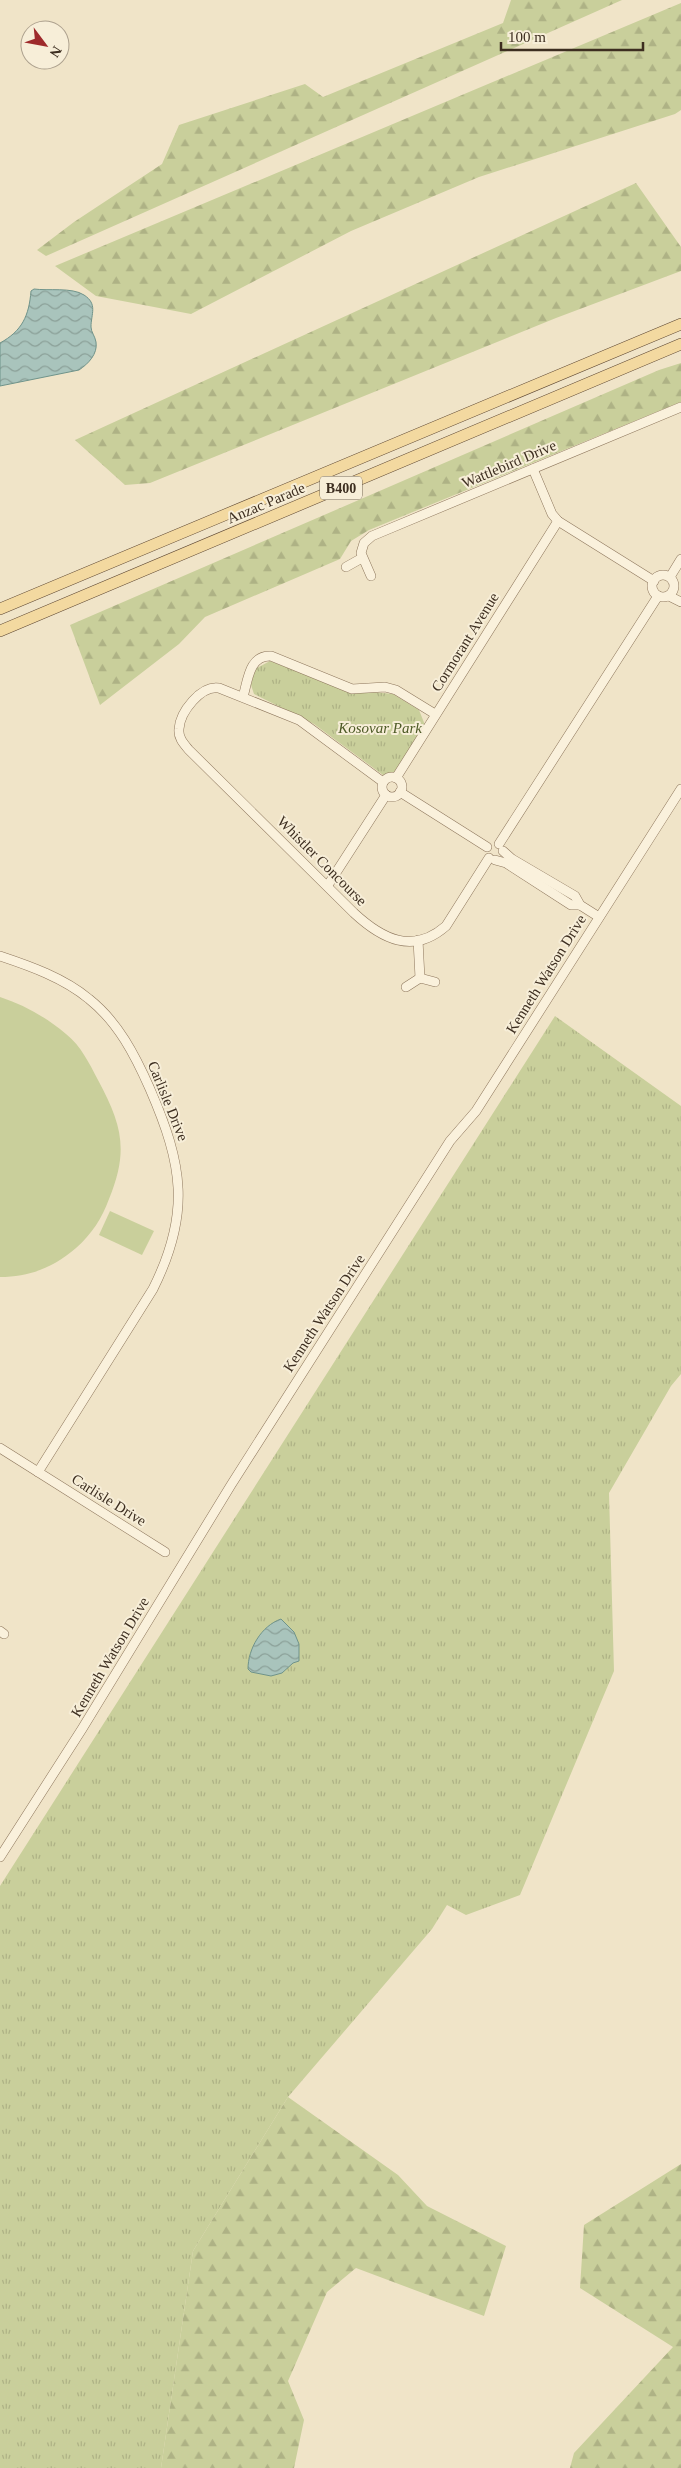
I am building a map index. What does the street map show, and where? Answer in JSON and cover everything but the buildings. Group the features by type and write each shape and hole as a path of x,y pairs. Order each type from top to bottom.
{"main road":[{"name":"Anzac Parade","path":"0,609 681,324"},
{"name":"Anzac Parade","path":"0,631 681,344"}],"street":[{"name":"Wattlebird Drive","path":"362,558 363,545 372,536 681,407"},
{"path":"533,469 552,514 558,521 654,581"},
{"name":"Cormorant Avenue","path":"396,778 558,521"},
{"path":"346,567 362,558 371,576"},
{"path":"668,596 673,590 672,581 681,559"},
{"path":"658,596 653,589 654,581 661,576 672,581 681,593"},
{"path":"658,596 668,596 681,602"},
{"path":"492,859 502,856 501,847 658,596"},
{"path":"0,602 27,597"},
{"path":"383,782 306,724 243,697 253,664 261,657 271,656 352,689 385,687 396,690 435,714"},
{"name":"Whistler Concourse","path":"243,697 217,687 204,690 195,698 180,723 179,732 182,741 371,929 404,942 431,937 446,926 492,859"},
{"path":"390,778 396,778 400,783 400,792 396,796 386,795 382,790 383,782 390,778"},
{"name":"Kenneth Watson Drive","path":"0,1857 82,1729 236,1476 450,1140 476,1111 681,789"},
{"path":"400,792 487,847"},
{"path":"328,886 386,795"},
{"path":"487,847 493,843 501,847 512,859 576,897 580,906"},
{"path":"487,847 486,852 492,859 508,864 569,905 580,906 599,917"},
{"path":"418,940 420,978"},
{"name":"Carlisle Drive","path":"0,956 31,967 74,988 93,1002 114,1024 136,1060 165,1124 175,1157 178,1183 175,1234 164,1267 153,1289 38,1472"},
{"path":"406,987 420,978 435,982"},
{"name":"Carlisle Drive","path":"0,1448 166,1552"}],"green space":[{"path":"511,0 622,0 46,256 37,250 74,222 162,164 179,125 305,84 323,97 503,23"},
{"path":"681,3 681,110 675,114 479,177 351,231 191,314 96,296 55,266"},
{"path":"636,183 681,247 681,271 556,318 150,483 125,485 75,440"},
{"path":"681,363 681,402 369,530 351,541 340,559 205,617 179,644 100,705 70,625 659,370"},
{"name":"Kosovar Park","path":"270,661 343,689 393,694 419,710 425,725 395,772 383,775 314,724 254,694 251,685 255,669"},
{"path":"0,997 43,1017 66,1034 80,1049 113,1111 120,1138 121,1152 115,1182 106,1206 100,1219 82,1243 68,1255 50,1266 31,1273 11,1277 0,1277"},
{"path":"555,1016 681,1106 681,1374 671,1386 609,1493 614,1671 520,1895 466,1915 447,1905 432,1929 288,2097 193,2251 161,2468 0,2468 0,1886"},
{"path":"110,1211 154,1231 142,1255 99,1235"},
{"path":"288,2097 398,2175 427,2206 506,2246 484,2316 356,2268 327,2292 288,2381 304,2420 294,2468 161,2468 193,2251"},
{"path":"681,2164 681,2468 570,2468 574,2453 673,2347 580,2288 584,2225"}],"water":[{"path":"34,289 73,291 88,298 93,309 91,327 96,342 94,355 79,370 0,386 0,343 14,333 23,322 31,291"},
{"path":"281,1619 294,1632 299,1644 299,1661 293,1663 282,1673 271,1676 251,1672 248,1669 253,1646 267,1627"}]}
